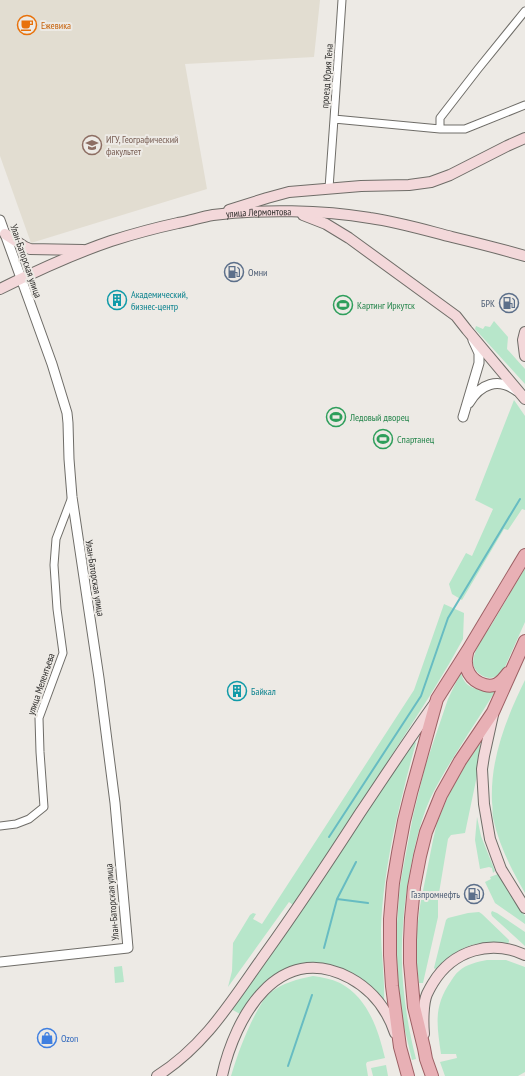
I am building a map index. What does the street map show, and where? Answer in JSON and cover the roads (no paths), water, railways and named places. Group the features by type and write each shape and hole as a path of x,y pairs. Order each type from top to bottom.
{"main road":[{"path":"212,215 285,193 329,188 409,185 431,182 450,175 525,138"},
{"path":"278,212 308,217 326,224 349,238 456,316 524,398"},
{"name":"улица Лермонтова","path":"0,289 21,278 87,250 153,229 212,215 278,212 326,213 371,218 403,224 525,256"},
{"path":"5,234 30,249 87,250"},
{"path":"525,332 523,340 525,356"},
{"path":"157,1076 174,1065 189,1052 203,1038 226,1009 295,911 437,699 525,555"},
{"path":"432,1076 414,1007 410,962 411,918 414,887 422,844 430,819 444,789 460,760 493,712 525,641"},
{"path":"468,650 466,663 470,675 476,682 488,686 496,685 501,681 517,659"},
{"path":"408,1076 400,1047 392,986 390,919 393,883 404,821 437,699"},
{"path":"493,712 482,769 484,804 488,832 501,869 525,908"},
{"path":"425,1053 423,1026 427,994 442,971 461,955 479,949 505,948 525,955"},
{"path":"223,1073 232,1043 240,1024 249,1008 260,994 270,984 283,976 307,968 325,969 340,973 371,992 389,1017 400,1047"}],"street":[{"name":"проезд Юрия Тена","path":"342,0 334,119 465,130 525,105"},
{"path":"440,129 440,118 478,68 525,11"},
{"path":"329,188 334,119"},
{"name":"Улан-Баторская улица","path":"0,220 52,364 67,413 72,497 99,678 114,796 128,948 0,962"},
{"path":"467,330 479,353 479,363 463,417 474,396 482,389 492,384 509,386 524,398"},
{"name":"улица Мелентьева","path":"0,826 16,824 29,819 44,807 39,718 63,653 57,609 54,565 56,539 72,497"}],"waterway":[{"path":"329,837 421,696 448,618 520,499"},
{"path":"324,948 337,899 356,862"},
{"path":"337,899 368,903"},
{"path":"288,1066 312,995"}],"place":[{"name":"Ежевика","path":"27,25"},
{"name":"ИГУ, Географический факультет","path":"92,145"},
{"name":"Омни","path":"234,272"},
{"name":"Академический, бизнес-центр","path":"117,300"},
{"name":"БРК","path":"509,303"},
{"name":"Картинг Иркутск","path":"343,305"},
{"name":"Ледовый дворец","path":"336,417"},
{"name":"Спартанец","path":"383,439"},
{"name":"Байкал","path":"237,691"},
{"name":"Газпромнефть","path":"474,894"},
{"name":"Ozon","path":"47,1038"}]}
